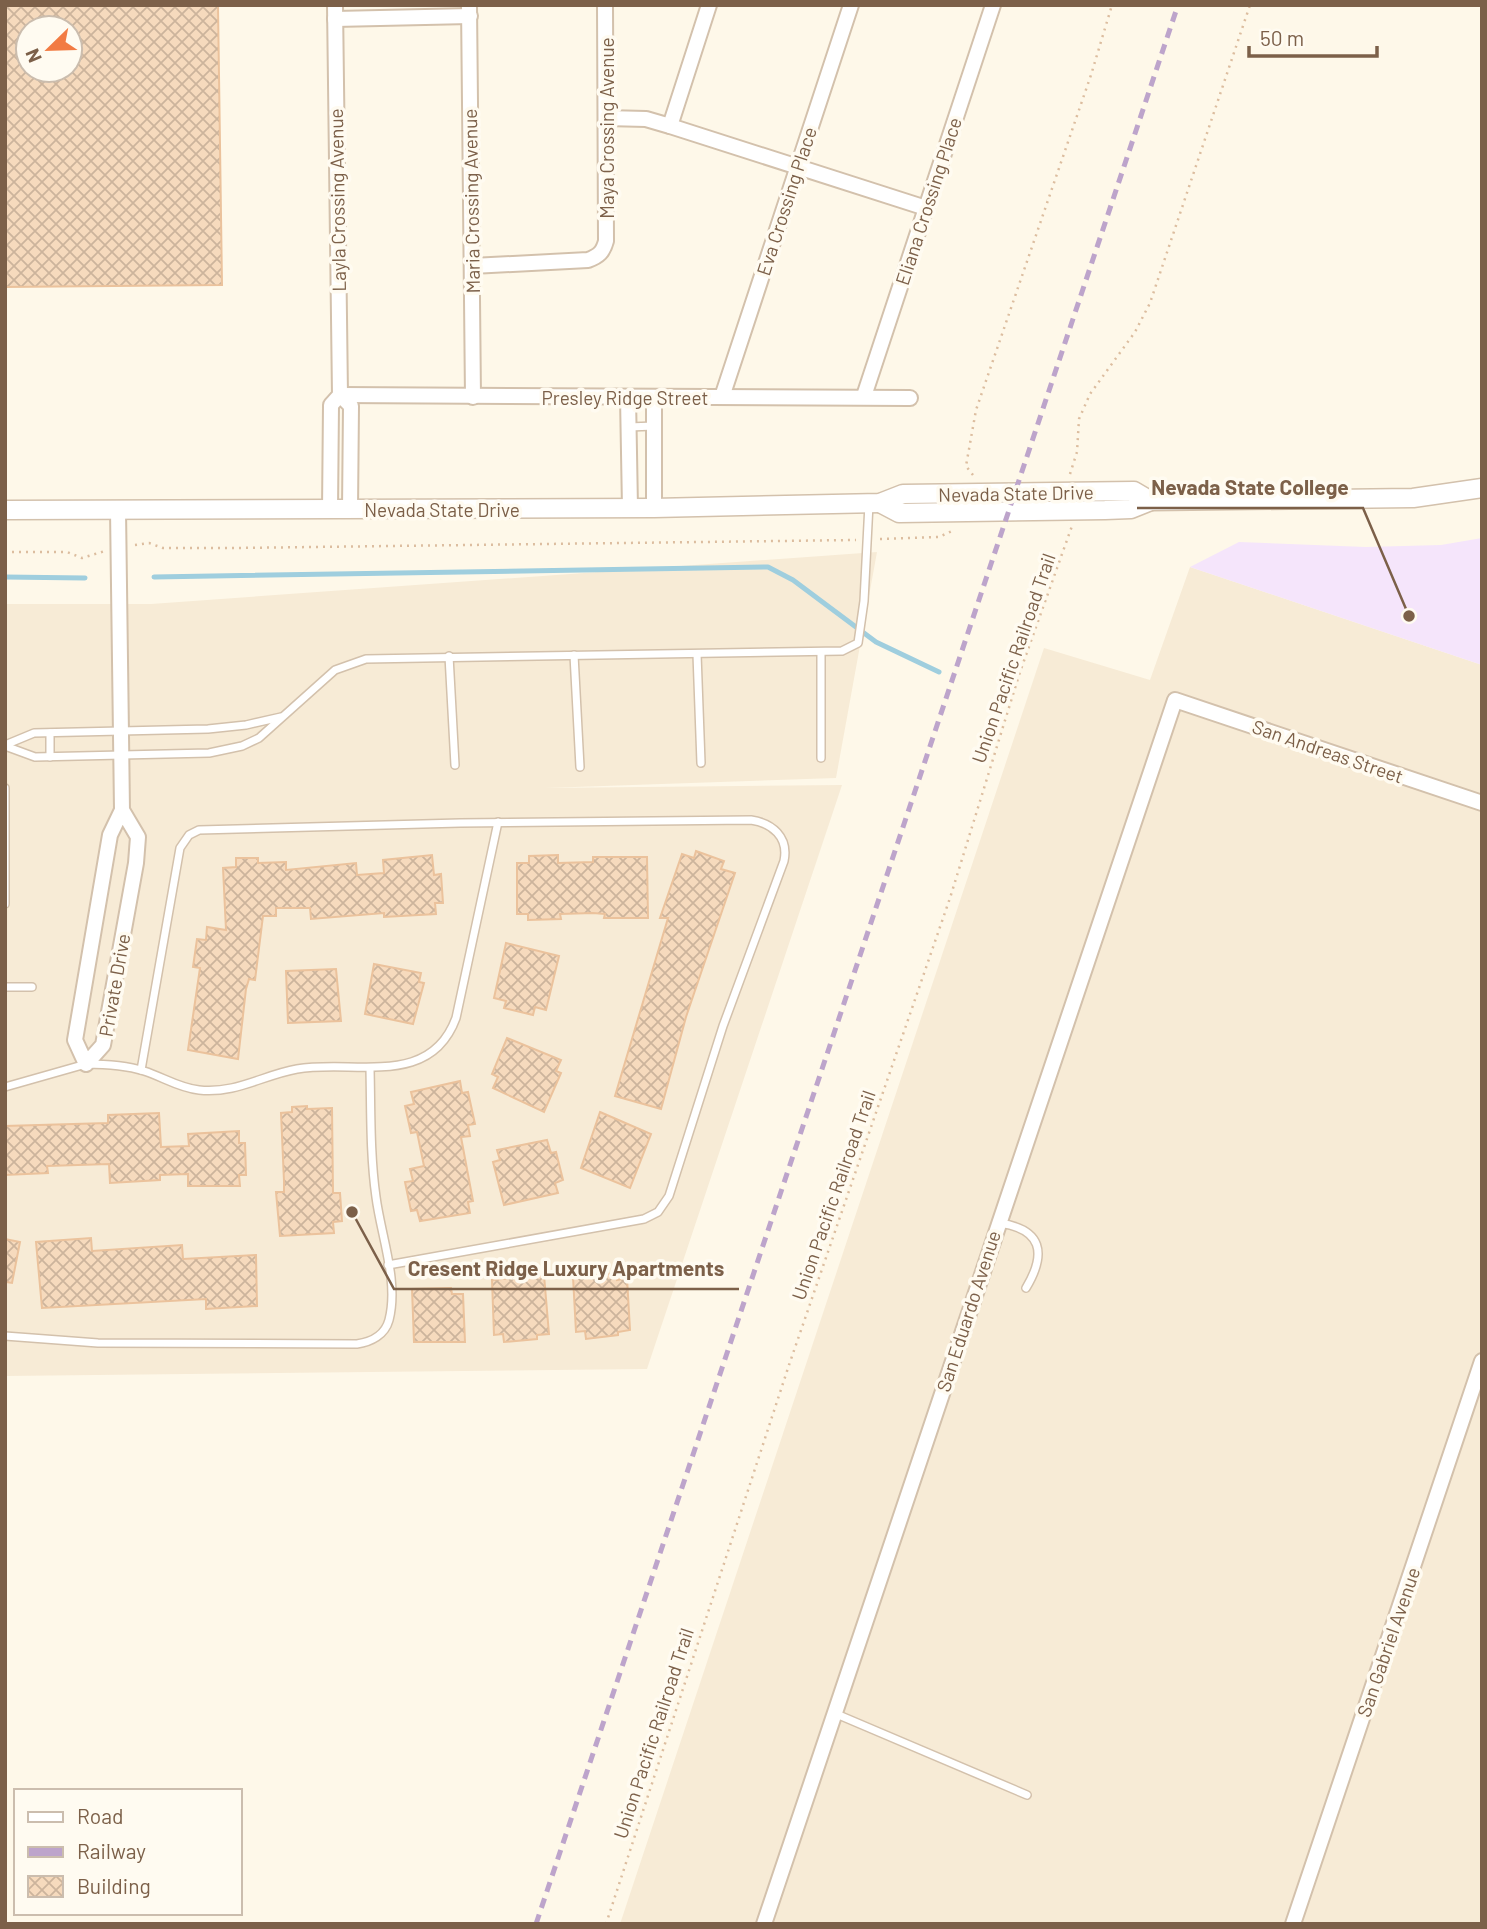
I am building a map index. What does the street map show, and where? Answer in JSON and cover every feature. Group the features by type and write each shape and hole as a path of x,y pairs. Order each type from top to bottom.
{"street":[{"name":"Maya Crossing Avenue","path":"472,266 588,260 597,257 603,250 606,241 605,5"},
{"path":"670,125 709,5"},
{"name":"Eva Crossing Place","path":"722,397 851,5"},
{"name":"Eliana Crossing Place","path":"864,396 993,5"},
{"path":"335,12 470,11"},
{"name":"Maria Crossing Avenue","path":"470,11 473,397"},
{"name":"Layla Crossing Avenue","path":"330,510 331,405 340,395 335,12"},
{"path":"606,118 646,119 670,125 926,208"},
{"name":"Layla Crossing Avenue","path":"340,395 351,406 350,509"},
{"name":"Presley Ridge Street","path":"340,395 910,398"},
{"path":"628,397 630,508"},
{"path":"654,397 654,508"},
{"name":"Nevada State Drive","path":"5,510 654,508 874,503 903,494 1134,491 1151,501 1413,498 1482,488"},
{"name":"Private Drive","path":"118,510 122,810 110,835 75,1040 86,1064 103,1045 136,863 138,837 122,810"},
{"name":"San Andreas Street","path":"1175,699 1482,803"},
{"name":"San Eduardo Avenue","path":"764,1924 1175,699"},
{"name":"San Gabriel Avenue","path":"1293,1924 1482,1360"}],"lane":[{"path":"629,427 654,426"},
{"path":"5,746 35,757 50,757 209,753 242,746 259,738 335,670 366,659 842,651 858,643 864,601 867,540 874,503"},
{"path":"821,653 821,758"},
{"path":"697,654 701,763"},
{"path":"574,655 580,766"},
{"path":"449,656 454,765"},
{"path":"5,746 34,733 246,725 285,716"},
{"path":"50,733 50,757"},
{"path":"5,788 5,904"},
{"path":"141,1070 180,848 189,835 211,827 498,822 751,820 772,827 783,843 785,854 723,1026 669,1196 658,1212 644,1219 388,1265"},
{"path":"5,1087 86,1064 141,1070 181,1087 213,1091 245,1087 277,1074 310,1067 370,1069 407,1063 423,1056 450,1036 498,822"},
{"path":"5,987 32,987"},
{"path":"5,1336 98,1343 367,1342 382,1332 389,1320 388,1265 376,1197 370,1069"},
{"path":"997,1223 1016,1226 1030,1234 1039,1248 1038,1268 1026,1288"},
{"path":"834,1713 1027,1795"}],"path":[{"path":"974,475 968,473 966,466 976,410 1091,75 1112,5"},
{"name":"Union Pacific Railroad Trail","path":"606,1924 793,1352 950,898 1020,672 1072,528 1071,492 1079,419 1090,394 1135,332 1150,303 1250,5"},
{"path":"1058,474 1071,492"},
{"path":"149,543 163,548 209,548 939,537"},
{"path":"5,552 67,551 82,558 87,554"}],"shaded area":[{"path":"1482,538 1482,665 1190,567 1239,542 1366,547 1441,545"},
{"path":"877,552 836,778 545,788 842,785 647,1369 5,1376 5,604 151,604"},
{"path":"1190,567 1482,665 1482,1924 620,1924 1044,648 1150,680"}],"building":[{"path":"5,5 218,5 222,285 5,287"},
{"path":"696,851 724,861 721,869 735,873 686,1017 661,1109 615,1096 668,918 660,918 682,854 694,858"},
{"path":"432,855 434,875 441,874 443,903 435,903 436,914 384,917 384,913 311,919 310,908 276,908 276,916 263,916 255,980 249,979 246,989 238,1059 188,1050 200,968 193,967 197,939 206,940 207,927 226,930 223,868 236,867 236,858 258,858 258,863 286,862 286,870 356,863 357,875 384,873 383,860"},
{"path":"558,855 558,863 593,862 593,857 647,857 648,918 604,918 605,914 593,913 560,914 561,919 528,920 528,914 517,914 517,863 529,863 529,856"},
{"path":"506,943 559,956 546,1010 535,1007 533,1015 504,1008 506,1001 494,998"},
{"path":"374,964 421,973 419,982 424,983 413,1024 365,1014"},
{"path":"336,969 341,1021 288,1023 286,971"},
{"path":"507,1038 561,1060 556,1071 561,1073 544,1112 493,1088 498,1077 492,1074"},
{"path":"460,1081 462,1093 468,1092 475,1124 468,1125 470,1136 461,1137 473,1201 468,1202 470,1213 420,1221 417,1210 411,1211 405,1182 413,1181 410,1169 424,1166 417,1132 411,1133 405,1106 414,1104 411,1092"},
{"path":"307,1106 307,1109 332,1108 333,1193 340,1193 342,1221 333,1222 334,1233 280,1236 276,1192 284,1192 281,1113 292,1112 292,1107"},
{"path":"600,1112 651,1134 630,1188 581,1168"},
{"path":"159,1113 161,1147 189,1146 188,1134 239,1131 239,1143 245,1143 246,1175 239,1175 240,1186 188,1186 188,1174 160,1175 160,1180 110,1183 109,1164 47,1166 48,1173 5,1175 5,1126 108,1123 108,1115"},
{"path":"547,1140 551,1153 556,1152 563,1180 555,1183 558,1193 504,1205 493,1162 500,1160 497,1150"},
{"path":"91,1238 92,1251 182,1245 183,1259 256,1255 257,1306 206,1309 206,1299 42,1308 36,1242"},
{"path":"5,1239 20,1242 12,1283 5,1282"},
{"path":"616,1273 617,1280 627,1278 630,1330 618,1332 618,1335 586,1339 585,1331 576,1332 573,1277"},
{"path":"544,1275 549,1334 537,1335 537,1339 504,1342 503,1334 494,1335 492,1280"},
{"path":"451,1288 452,1294 463,1294 465,1342 414,1342 412,1289"}],"waterway":[{"path":"154,577 768,567 793,580 876,642 939,672"},
{"path":"5,577 85,578"}],"railway":[{"path":"536,1924 1178,5"}],"place":[{"name":"Nevada State College","path":"1409,616"},
{"name":"Cresent Ridge Luxury Apartments","path":"352,1212"}]}
